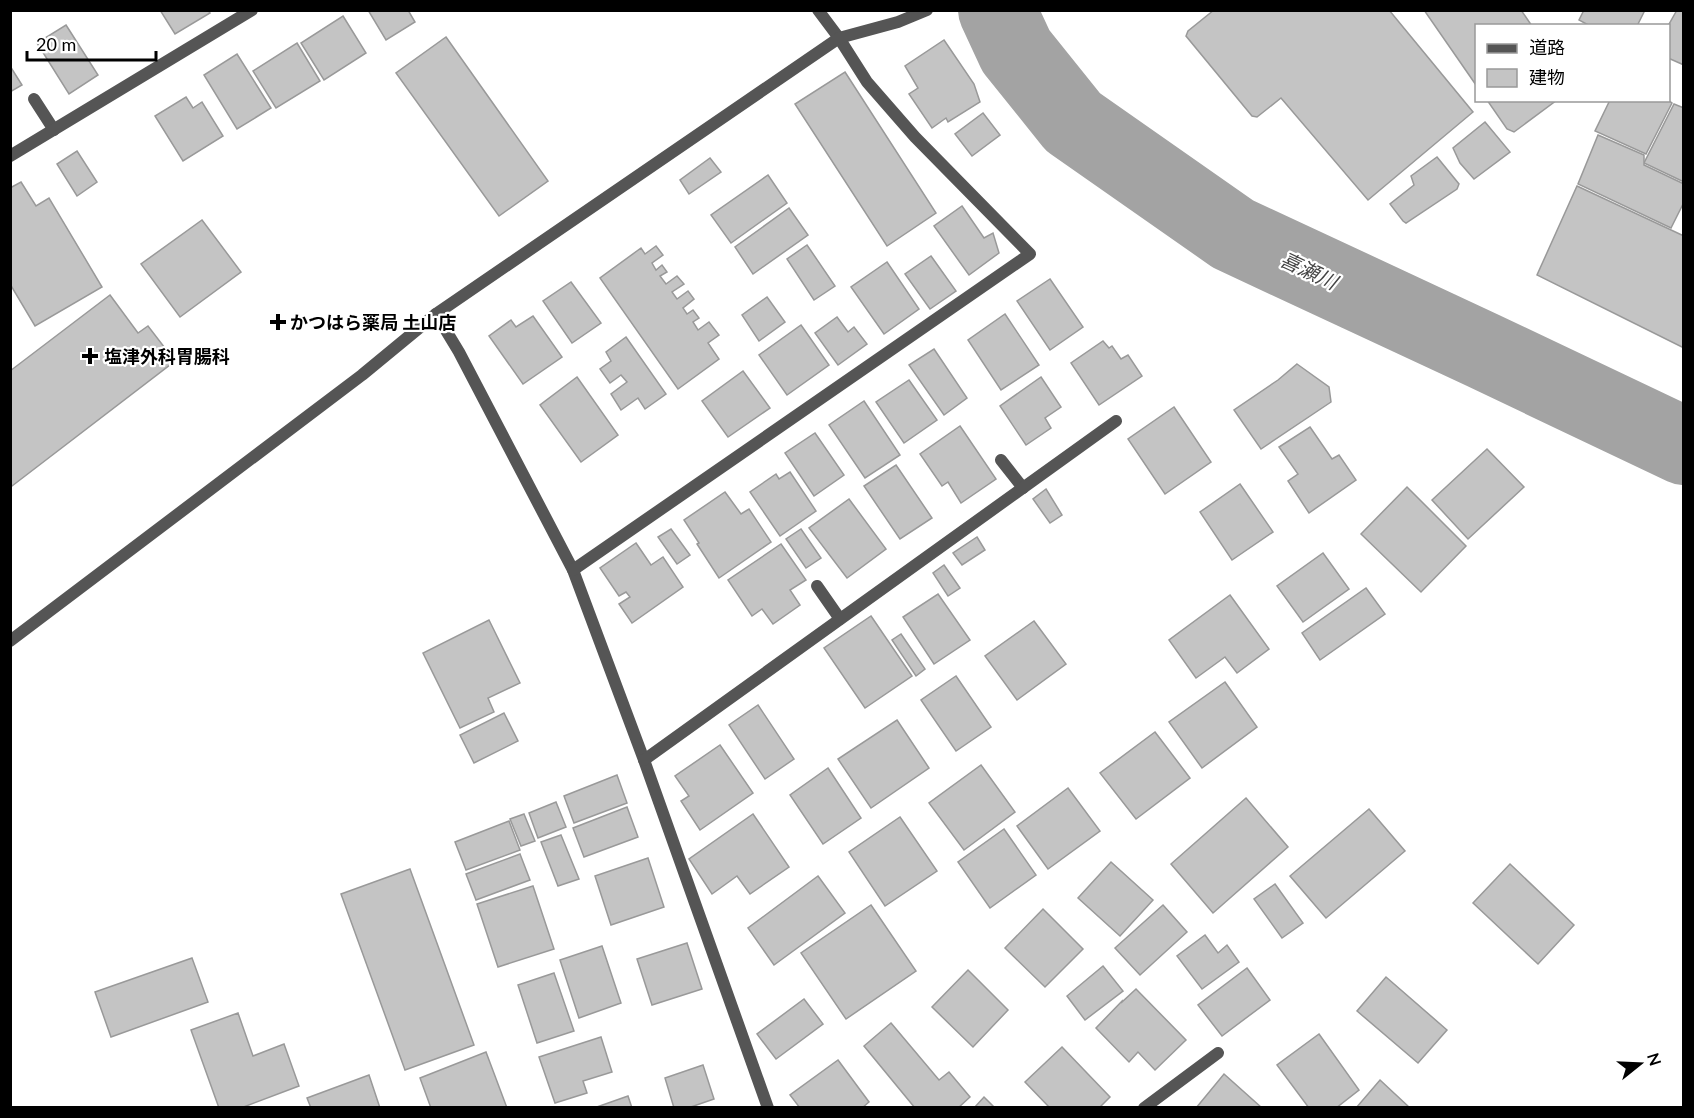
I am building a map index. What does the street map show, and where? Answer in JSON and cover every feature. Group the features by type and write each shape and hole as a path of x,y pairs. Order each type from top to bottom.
{"street":[{"path":"10,156 252,10"},
{"path":"573,570 1030,254 915,136 867,82 818,10"},
{"path":"10,641 362,375 436,314 839,38 898,22 927,10"},
{"path":"34,99 54,130"},
{"path":"436,314 459,352 573,570 644,760 768,1107"},
{"path":"644,760 1116,421"},
{"path":"1001,460 1023,488"},
{"path":"817,586 840,619"},
{"path":"1144,1107 1218,1053"}],"building":[{"path":"160,10 208,10 210,13 175,34"},
{"path":"368,10 408,10 415,22 386,40"},
{"path":"1214,10 1389,10 1473,112 1368,200 1281,98 1257,117 1252,116 1186,36 1188,31"},
{"path":"1424,10 1521,10 1531,24 1475,24 1475,84"},
{"path":"1584,10 1645,10 1638,24 1586,24 1579,20"},
{"path":"1677,10 1684,10 1684,65 1670,59 1669,24"},
{"path":"343,16 366,53 324,80 301,43"},
{"path":"66,25 98,75 69,94 37,43"},
{"path":"446,37 548,181 499,216 396,73"},
{"path":"944,40 974,84 980,102 948,122 946,118 932,128 909,94 918,88 905,66"},
{"path":"297,43 320,81 276,108 253,71"},
{"path":"237,54 271,108 237,129 204,75"},
{"path":"10,66 22,85 10,92"},
{"path":"845,72 936,213 887,246 795,104"},
{"path":"186,97 193,108 202,102 223,136 183,161 155,116"},
{"path":"1488,102 1554,102 1514,132 1507,129"},
{"path":"1609,102 1672,103 1646,154 1595,131"},
{"path":"1674,104 1684,108 1684,182 1644,163"},
{"path":"983,113 1000,135 972,156 955,134"},
{"path":"1485,122 1510,152 1474,179 1460,163 1453,148"},
{"path":"1598,135 1644,155 1644,165 1684,184 1684,202 1671,228 1578,184"},
{"path":"77,151 97,182 77,196 57,164"},
{"path":"1437,157 1459,184 1457,189 1406,223 1390,204 1414,185 1411,176"},
{"path":"710,158 721,172 689,194 680,180"},
{"path":"768,175 787,203 731,243 711,215"},
{"path":"21,182 36,206 49,198 102,287 35,326 10,284 10,188"},
{"path":"1577,186 1684,236 1684,348 1537,275"},
{"path":"962,206 984,238 993,233 999,253 969,275 934,226"},
{"path":"789,208 808,235 753,274 735,247"},
{"path":"202,220 241,272 180,317 141,264"},
{"path":"807,245 835,286 814,300 787,259"},
{"path":"656,246 663,255 652,263 656,270 662,265 667,272 660,276 666,284 677,276 684,284 672,292 677,299 688,291 694,299 683,308 687,314 693,310 699,318 693,322 698,330 709,322 719,335 708,343 719,359 678,389 600,278 641,248 645,254"},
{"path":"931,256 956,291 930,309 905,274"},
{"path":"887,262 919,309 884,334 851,287"},
{"path":"1050,279 1083,327 1050,350 1017,301"},
{"path":"571,282 601,323 572,343 543,301"},
{"path":"110,295 138,333 148,326 175,361 12,486 10,483 10,371"},
{"path":"767,297 785,322 759,341 742,315"},
{"path":"1005,314 1039,365 1001,390 968,340"},
{"path":"533,316 562,357 523,384 489,336 511,320 516,327"},
{"path":"837,317 848,332 854,327 867,344 838,365 815,333"},
{"path":"801,325 829,365 787,395 759,355"},
{"path":"626,337 666,394 645,409 638,398 621,410 611,394 627,382 621,375 610,383 600,369 611,361 606,352"},
{"path":"1103,341 1109,348 1112,346 1121,359 1128,355 1142,376 1099,405 1071,363"},
{"path":"934,349 967,398 944,415 909,365"},
{"path":"1297,364 1329,387 1331,402 1261,449 1234,410"},
{"path":"743,371 770,408 728,437 702,401"},
{"path":"577,377 618,435 581,462 540,405"},
{"path":"1041,377 1061,407 1045,418 1051,428 1026,445 1000,406"},
{"path":"909,380 937,420 904,443 876,402"},
{"path":"864,401 900,455 865,478 829,425"},
{"path":"1174,407 1211,462 1165,494 1128,439"},
{"path":"960,426 996,479 961,503 948,482 942,486 920,454"},
{"path":"1310,427 1332,459 1339,455 1356,480 1309,513 1288,481 1298,474 1279,447"},
{"path":"815,433 844,475 814,496 785,453"},
{"path":"1487,449 1524,487 1468,539 1432,500"},
{"path":"896,465 932,518 900,539 864,486"},
{"path":"790,472 816,511 780,536 750,492 776,474 779,479"},
{"path":"1240,484 1273,532 1232,560 1200,512"},
{"path":"1407,487 1466,546 1421,592 1361,534"},
{"path":"1046,489 1062,515 1050,523 1033,499"},
{"path":"725,492 741,514 749,509 771,542 719,578 684,520"},
{"path":"849,499 886,549 847,578 809,528"},
{"path":"671,529 690,555 677,564 658,537"},
{"path":"801,529 821,558 806,568 786,539"},
{"path":"977,537 985,550 962,565 953,553"},
{"path":"636,543 651,565 663,557 683,587 632,623 619,604 630,597 626,592 619,596 600,568"},
{"path":"781,544 806,580 790,590 800,605 773,624 762,609 752,616 728,580"},
{"path":"1323,553 1349,589 1303,622 1277,586"},
{"path":"944,565 960,588 948,596 933,573"},
{"path":"1366,588 1385,614 1320,660 1302,633"},
{"path":"938,594 970,640 934,664 903,617"},
{"path":"1230,595 1269,649 1237,673 1225,657 1196,678 1169,640"},
{"path":"871,616 912,676 865,708 824,648"},
{"path":"489,620 520,683 488,698 494,712 460,728 423,653"},
{"path":"1034,621 1066,664 1017,700 985,656"},
{"path":"901,634 925,669 916,676 892,640"},
{"path":"956,676 991,727 956,751 921,700"},
{"path":"1225,682 1257,727 1202,768 1169,722"},
{"path":"758,705 794,759 765,779 729,725"},
{"path":"504,713 518,741 474,763 460,735"},
{"path":"897,720 929,768 871,808 838,759"},
{"path":"1155,732 1190,778 1136,819 1100,773"},
{"path":"720,745 753,793 700,830 681,801 689,796 675,776"},
{"path":"981,765 1015,812 964,850 929,803"},
{"path":"828,768 861,818 823,844 790,795"},
{"path":"617,775 627,803 574,823 564,796"},
{"path":"1068,788 1100,831 1048,869 1017,826"},
{"path":"1246,798 1288,847 1213,913 1171,864"},
{"path":"556,802 566,827 538,838 529,813"},
{"path":"627,807 638,837 584,857 573,828"},
{"path":"1369,809 1405,851 1326,918 1290,876"},
{"path":"524,814 535,841 521,846 510,819"},
{"path":"753,814 789,867 750,894 737,876 712,894 689,859"},
{"path":"900,817 937,871 885,906 849,852"},
{"path":"509,821 520,850 466,870 455,842"},
{"path":"1004,829 1036,875 990,908 958,862"},
{"path":"561,835 579,879 558,886 541,842"},
{"path":"520,854 530,880 476,900 466,874"},
{"path":"648,858 664,907 611,925 595,876"},
{"path":"1111,862 1153,900 1120,936 1078,898"},
{"path":"1510,864 1574,925 1538,964 1473,903"},
{"path":"410,869 474,1045 405,1070 341,894"},
{"path":"818,876 845,913 774,965 748,928"},
{"path":"1275,884 1303,923 1282,938 1254,899"},
{"path":"533,886 554,949 498,967 477,904"},
{"path":"871,905 916,971 846,1019 801,953"},
{"path":"1163,905 1187,932 1140,975 1115,948"},
{"path":"1043,909 1083,949 1045,987 1005,948"},
{"path":"1205,935 1218,953 1227,945 1239,962 1202,989 1177,956"},
{"path":"687,943 702,989 652,1005 637,959"},
{"path":"602,946 621,1003 579,1018 560,960"},
{"path":"192,958 208,1002 111,1037 95,992"},
{"path":"1103,966 1123,991 1085,1020 1067,996"},
{"path":"1247,968 1270,1000 1222,1036 1198,1005"},
{"path":"968,970 1008,1010 973,1047 932,1007"},
{"path":"554,973 574,1031 537,1043 518,985"},
{"path":"1386,977 1447,1030 1418,1063 1357,1011"},
{"path":"1136,989 1186,1040 1155,1070 1138,1052 1129,1062 1096,1028"},
{"path":"804,999 823,1024 776,1059 757,1034"},
{"path":"238,1013 253,1056 284,1044 299,1086 241,1108 219,1108 191,1030"},
{"path":"891,1023 939,1080 949,1072 970,1097 958,1108 915,1108 864,1046"},
{"path":"1319,1034 1359,1090 1336,1108 1309,1108 1277,1065"},
{"path":"601,1037 612,1072 583,1081 587,1093 555,1103 539,1057"},
{"path":"1062,1047 1110,1097 1099,1108 1050,1108 1025,1082"},
{"path":"486,1052 507,1108 431,1108 420,1078"},
{"path":"838,1060 869,1102 862,1108 800,1108 790,1095"},
{"path":"703,1065 714,1099 688,1108 674,1108 665,1078"},
{"path":"1224,1074 1262,1108 1196,1108"},
{"path":"369,1075 380,1108 311,1108 307,1098"},
{"path":"1380,1080 1410,1108 1356,1108"},
{"path":"628,1096 632,1108 594,1108"},
{"path":"984,1097 995,1108 974,1108"}],"waterway":[{"name":"喜瀬川","path":"997,10 1016,51 1073,122 1233,234 1684,446"}],"place":[{"name":"かつはら薬局 土山店","path":"278,322"},
{"name":"塩津外科胃腸科","path":"90,356"}]}
